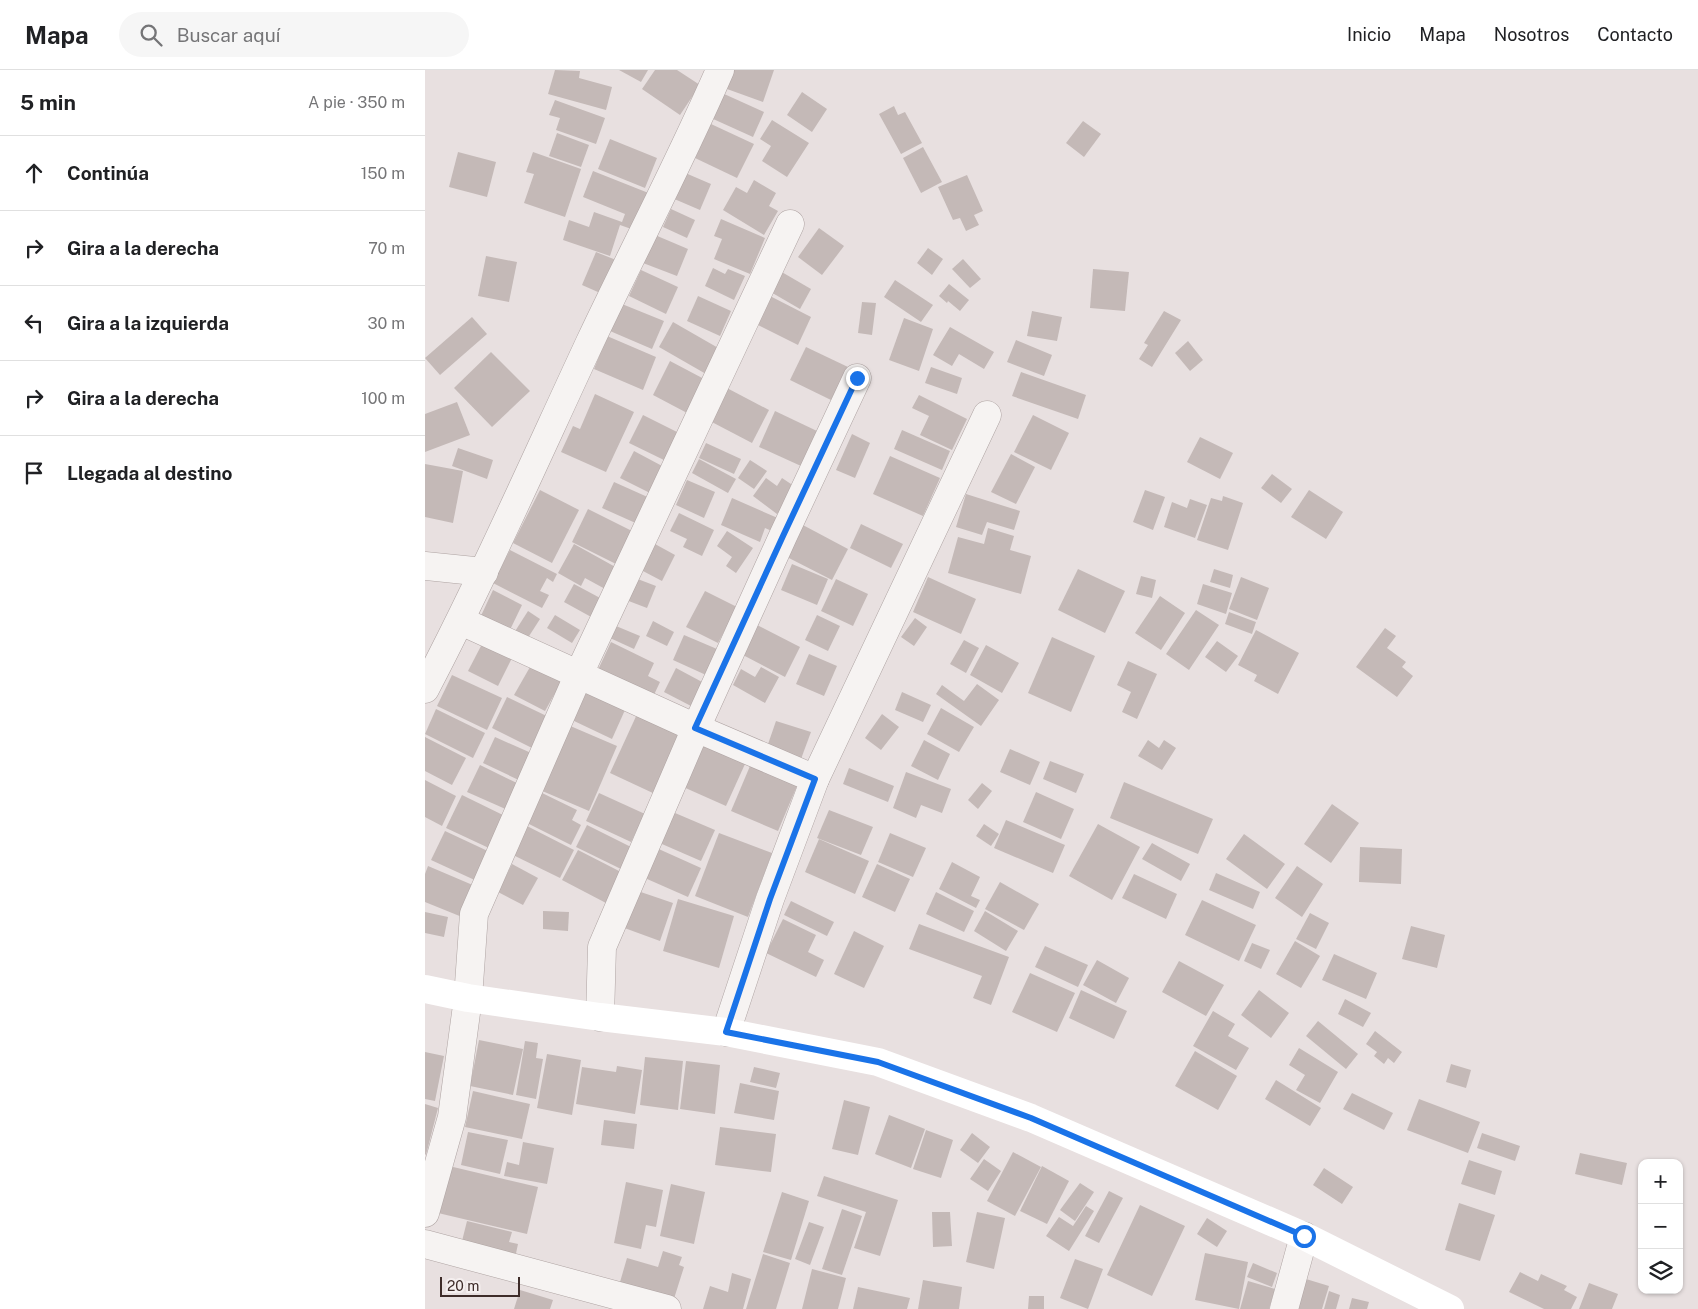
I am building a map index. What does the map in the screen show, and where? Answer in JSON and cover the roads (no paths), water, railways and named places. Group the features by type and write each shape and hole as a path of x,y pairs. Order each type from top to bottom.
{"main road":[{"path":"425,989 468,998 600,1017 726,1032 878,1062 1031,1118 1304,1236 1450,1309"}],"street":[{"path":"425,690 461,621 591,340 692,134 721,70"},
{"path":"425,1213 452,1117 468,998 474,914 578,676 790,224"},
{"path":"600,1017 602,947 695,728 857,378"},
{"path":"726,1032 770,899 815,779 987,415"},
{"path":"425,566 484,572"},
{"path":"461,621 578,676 815,779"},
{"path":"1284,1309 1304,1236"},
{"path":"425,1244 667,1309"}]}
